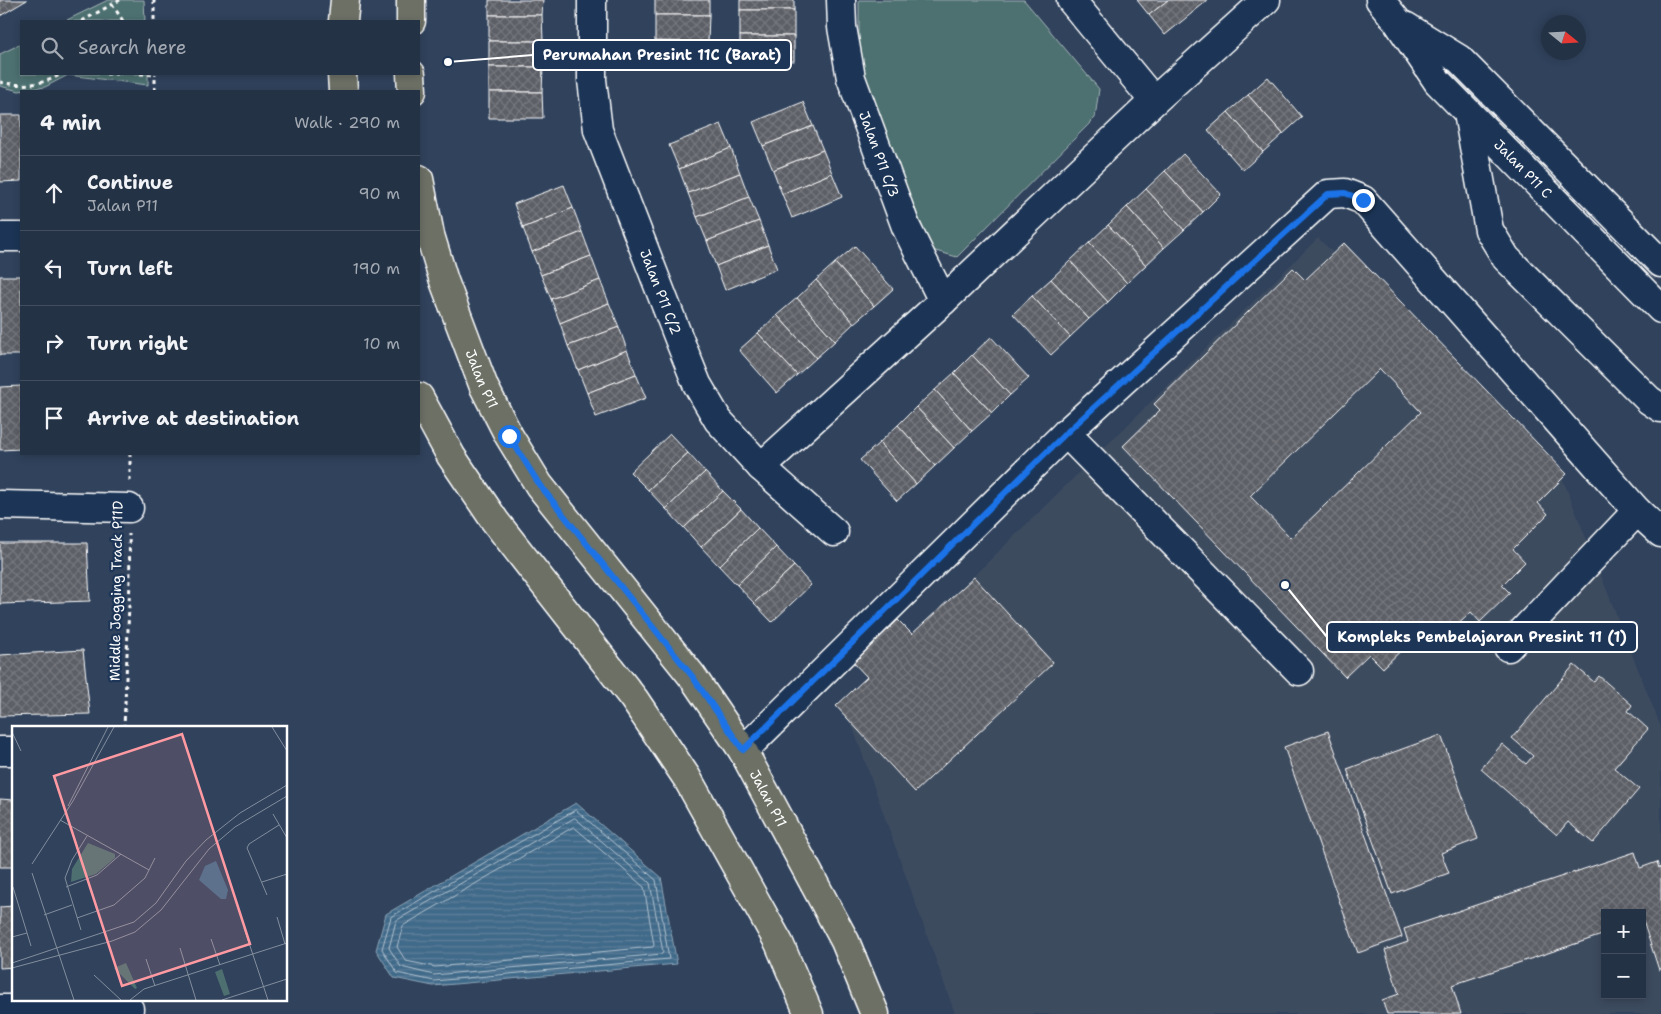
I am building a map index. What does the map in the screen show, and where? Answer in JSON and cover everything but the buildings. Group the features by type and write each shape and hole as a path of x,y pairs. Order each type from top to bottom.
{"main road":[{"path":"343,20 345,0"},
{"path":"411,0 411,20"},
{"path":"342,75 342,90"},
{"path":"411,75 412,90"},
{"name":"Jalan P11","path":"420,184 430,235 444,280 484,387 509,436 539,484 692,676 743,750 845,941 875,1014"},
{"path":"420,399 451,456 495,521 634,699 686,778 779,942 809,1014"}],"street":[{"name":"Jalan P11 C/2","path":"592,0 592,80 598,130 697,384 718,420 761,468 834,532"},
{"name":"Jalan P11 C/3","path":"841,0 842,27 851,78 906,227 943,301"},
{"path":"1071,0 1154,101"},
{"path":"761,468 943,301 1154,101 1266,0"},
{"name":"Jalan P11 C","path":"1380,0 1397,21 1438,82 1661,309"},
{"name":"Jalan P11 C","path":"1397,21 1459,59 1661,263"},
{"path":"1468,113 1489,230 1497,246 1512,265 1649,400 1661,408"},
{"path":"743,750 1066,433 1328,194 1345,193 1363,200 1636,511 1661,533"},
{"path":"0,237 20,237"},
{"path":"1066,433 1299,671"},
{"path":"0,505 129,508"},
{"path":"1508,647 1636,511"},
{"path":"0,1009 130,1009"}],"path":[{"path":"84,20 120,0"},
{"path":"154,0 154,20"},
{"path":"112,4 122,20"},
{"path":"0,82 16,86 51,80 59,75"},
{"path":"155,75 155,90"},
{"name":"Middle Jogging Track P11D","path":"124,726 130,580 130,455"}],"shaded area":[{"path":"1318,238 1558,467 1661,727 1661,1014 955,1014 844,703"}],"green space":[{"path":"108,0 144,0 145,20 67,20"},
{"path":"859,0 1024,0 1099,89 1095,118 957,257 932,250 859,72"},
{"path":"20,44 20,75 68,75 45,87 19,91 0,86 0,54"},
{"path":"68,75 148,75 148,85"}],"water":[{"path":"576,803 661,877 677,964 433,986 394,978 376,950 386,914"}],"place":[{"name":"Perumahan Presint 11C (Barat)","path":"448,62"},
{"name":"Kompleks Pembelajaran Presint 11 (1)","path":"1285,585"}],"route":[{"path":"509,436 539,484 692,676 743,750 1066,433 1328,194 1345,193 1363,200"}]}
